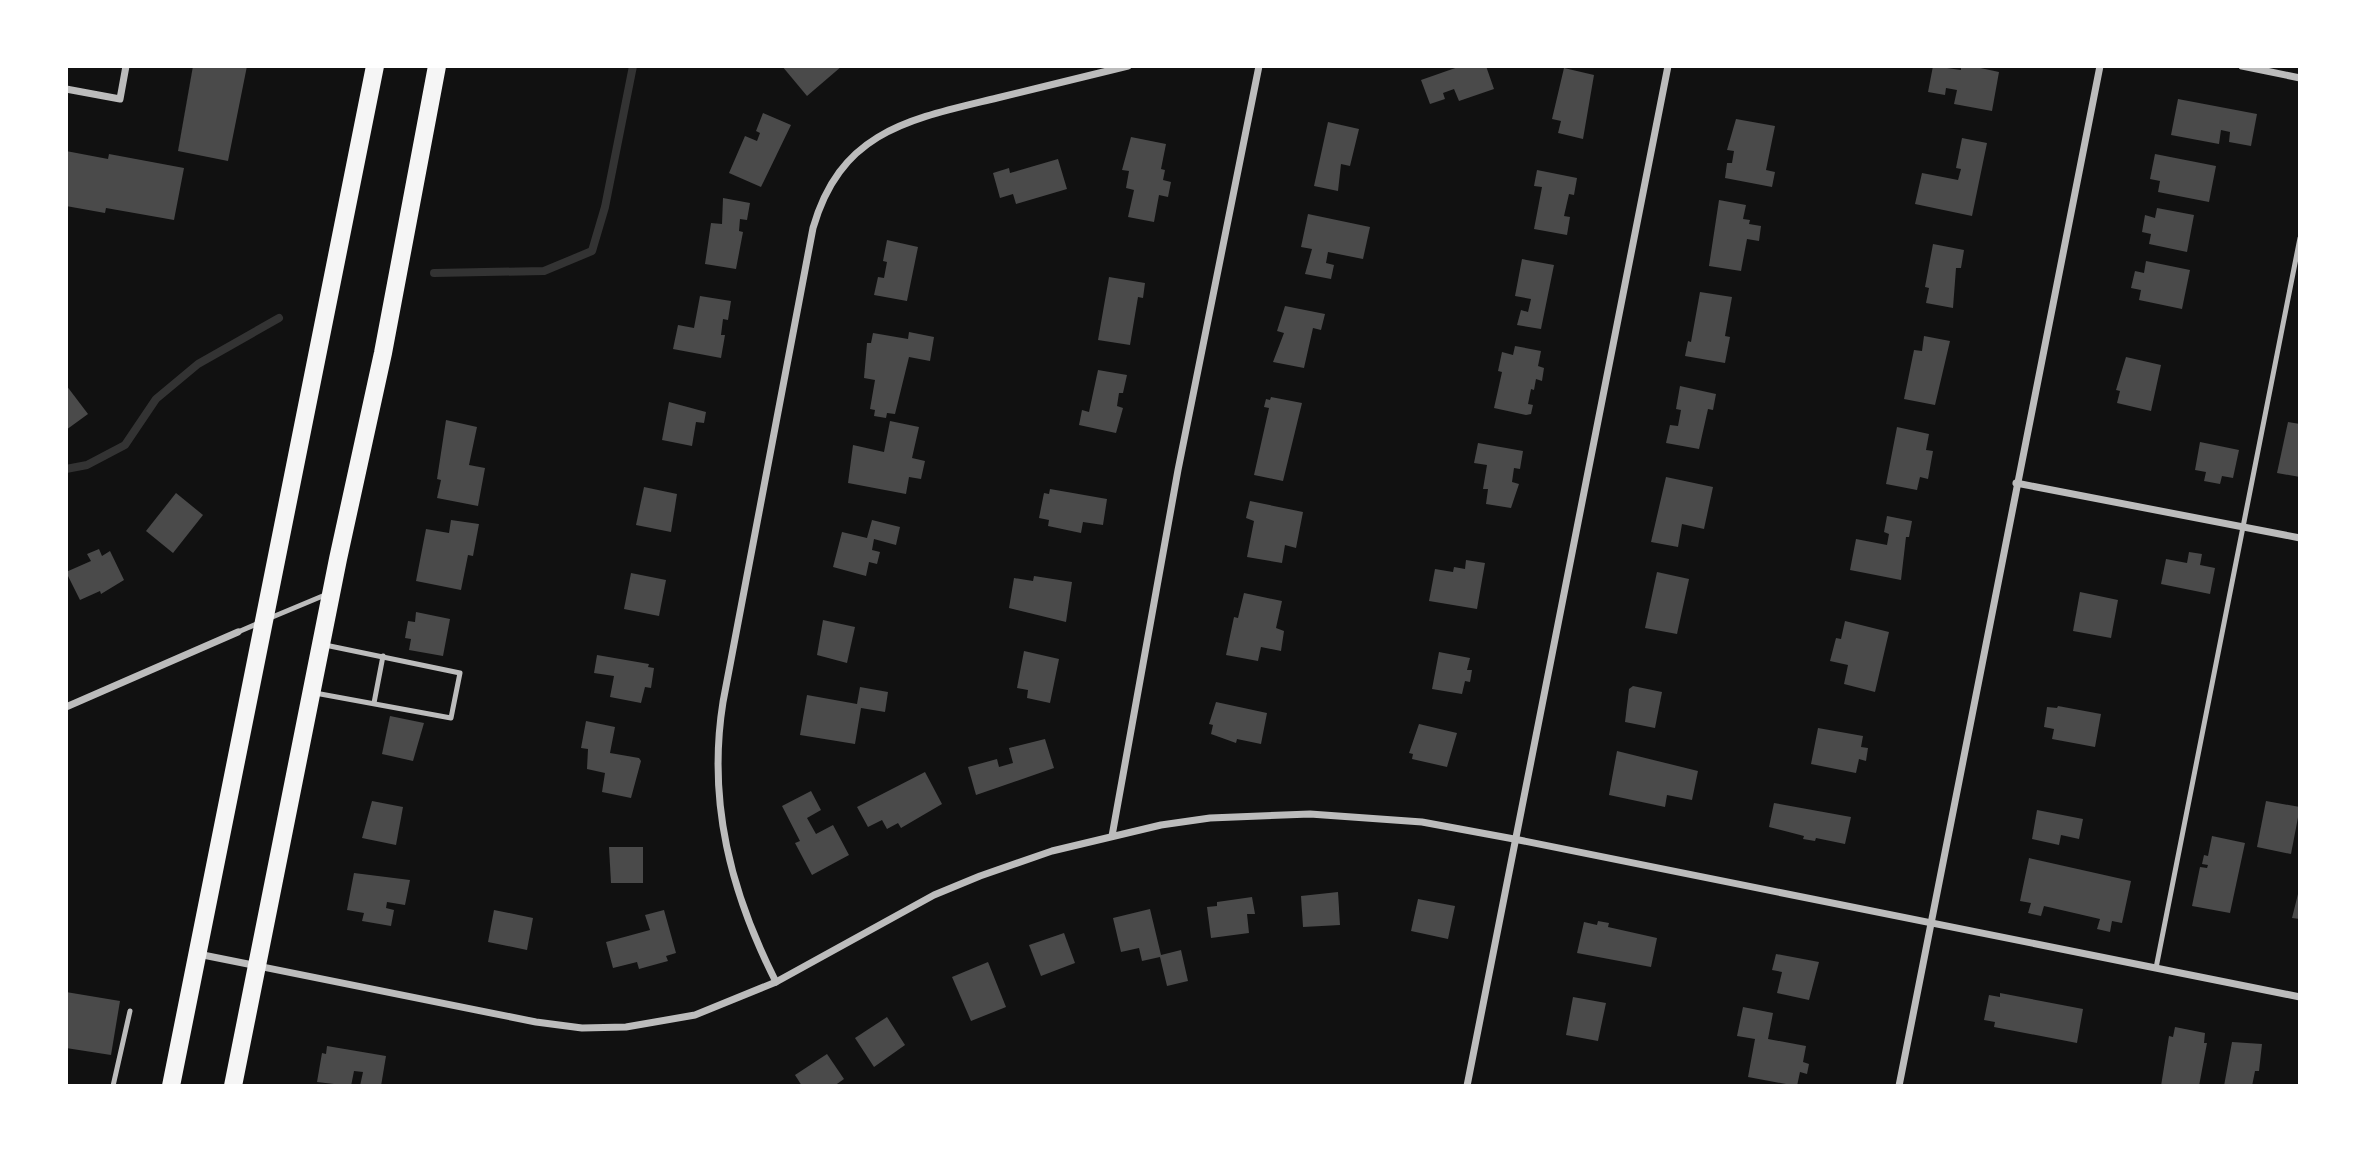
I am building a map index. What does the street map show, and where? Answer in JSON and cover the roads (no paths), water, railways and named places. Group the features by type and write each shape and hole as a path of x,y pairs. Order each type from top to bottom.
{"main road":[{"path":"171,1086 375,66"},
{"path":"233,1086 321,644 383,353 437,66"}],"street":[{"path":"66,89 120,99 126,66"},
{"path":"776,982 743,913 723,839 718,764 721,714 813,228 828,190 842,170 868,144 910,119 1128,66"},
{"path":"1112,836 1178,470 1259,66"},
{"path":"1467,1086 1668,66"},
{"path":"1899,1086 2100,66"},
{"path":"2242,66 2300,78"},
{"path":"2016,483 2300,538"},
{"path":"67,706 238,632"},
{"path":"198,954 536,1022 582,1028 626,1027 673,1021 717,1007 776,982 946,890 1028,858 1112,836 1210,818 1310,814 1422,822 1514,839 2300,997"}],"lane":[{"path":"2156,968 2300,238"},
{"path":"238,632 332,592"},
{"path":"312,692 451,718 460,673 321,644"},
{"path":"374,703 383,656"},
{"path":"113,1086 130,1012"}],"waterway":[{"path":"434,273 544,271 592,251 605,207 633,66"},
{"path":"66,469 87,465 125,445 156,399 198,364 279,318"}]}
